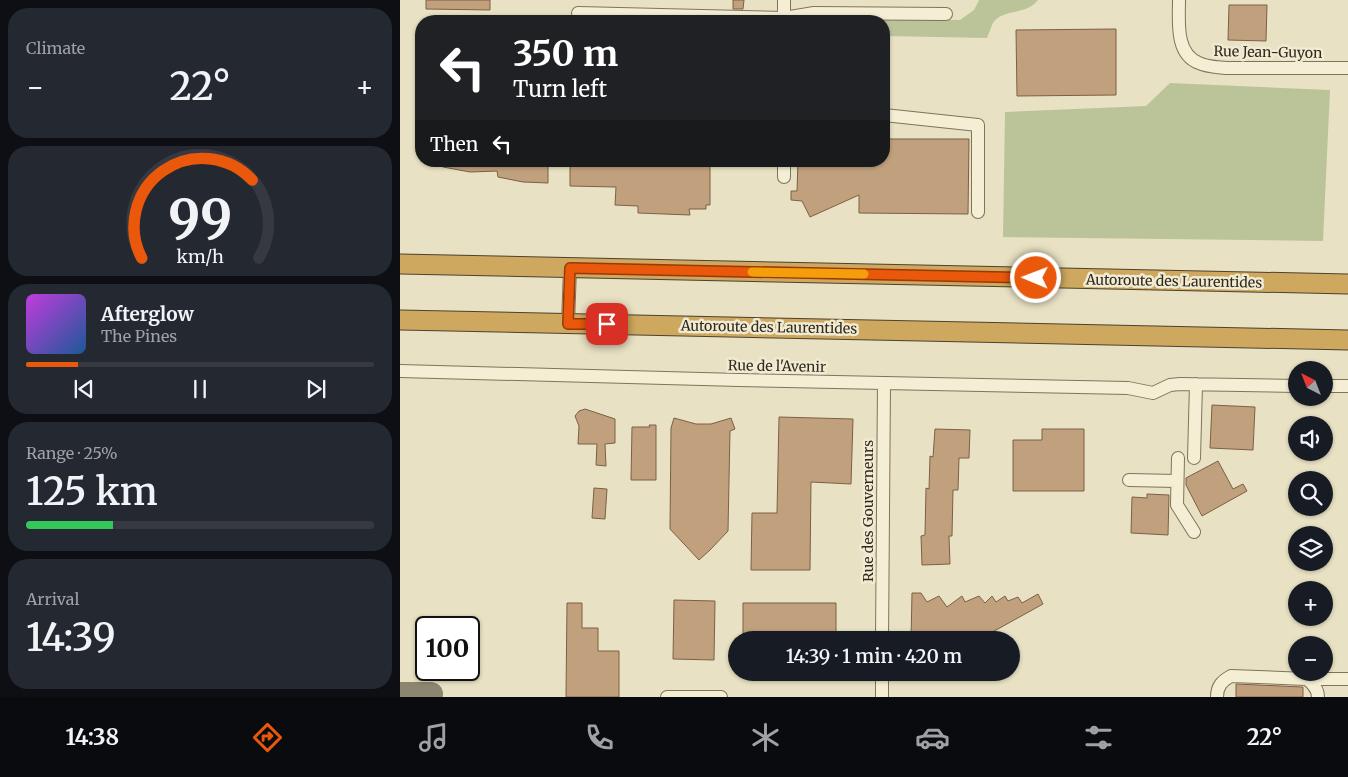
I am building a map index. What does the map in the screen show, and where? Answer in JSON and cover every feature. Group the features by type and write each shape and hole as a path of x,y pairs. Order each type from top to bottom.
{"highway":[{"name":"Autoroute des Laurentides","path":"400,264 1348,284"},
{"name":"Autoroute des Laurentides","path":"400,320 1348,340"}],"street":[{"path":"784,0 784,15"},
{"path":"814,0 814,13"},
{"name":"Rue Jean-Guyon","path":"1179,0 1183,48 1190,58 1198,63 1226,68 1348,68"},
{"path":"578,13 637,15"},
{"path":"805,15 814,13 946,14"},
{"path":"890,116 978,125 978,212"},
{"path":"784,167 784,177"},
{"path":"568,324 570,268"},
{"name":"Rue de l'Avenir","path":"400,371 1128,388 1153,393 1175,384 1196,384"},
{"name":"Rue des Gouverneurs","path":"882,631 884,383"},
{"path":"1194,458 1196,384 1288,386"},
{"path":"1333,386 1348,386"},
{"path":"1178,458 1177,505 1194,532"},
{"path":"1129,480 1177,481"},
{"path":"1217,697 1222,681 1231,676 1288,678"},
{"path":"1333,679 1348,679"},
{"path":"882,681 882,697"},
{"path":"1309,681 1318,692 1318,697"},
{"path":"667,697 721,697"}],"green space":[{"path":"979,0 1038,0 1028,8 997,19 993,23 987,38 890,36 890,20 960,20 974,10"},
{"path":"1170,83 1330,90 1323,241 1003,237 1005,112 1146,106"}],"building":[{"path":"426,0 490,0 490,10 426,9"},
{"path":"733,0 744,0 743,9 733,9"},
{"path":"1229,5 1267,5 1266,41 1228,40"},
{"path":"1116,29 1116,95 1017,96 1016,30"},
{"path":"890,139 969,139 968,214 859,213 859,195 810,217 802,201 791,200 791,191 797,191 798,167 890,167"},
{"path":"443,167 548,167 548,183 523,182 498,177 497,171 470,172"},
{"path":"570,167 710,167 710,205 706,205 706,209 689,209 690,215 638,213 638,206 615,205 616,187 570,186"},
{"path":"1212,405 1255,407 1253,450 1210,448"},
{"path":"585,409 615,419 615,443 605,444 606,466 596,465 597,444 578,444 579,426 575,416 579,411"},
{"path":"779,417 853,419 851,484 811,482 810,570 751,570 752,513 777,513"},
{"path":"674,418 696,424 711,424 731,418 735,429 730,431 728,531 699,560 670,529 671,428"},
{"path":"649,425 656,425 656,480 631,480 632,427 650,427"},
{"path":"935,429 970,430 969,458 959,458 958,490 953,490 952,536 949,536 950,564 922,565 921,536 925,535 926,488 929,489 930,456 933,457"},
{"path":"1042,429 1084,429 1084,491 1013,491 1013,440 1042,440"},
{"path":"1218,461 1233,489 1243,484 1247,491 1202,516 1186,485 1186,478"},
{"path":"594,488 607,489 605,519 592,518"},
{"path":"1147,494 1169,495 1168,535 1131,533 1132,497 1147,498"},
{"path":"912,593 921,593 927,602 939,596 947,607 962,596 965,602 979,596 985,603 992,596 996,602 1005,596 1008,601 1018,597 1022,603 1038,594 1043,604 994,631 911,631"},
{"path":"674,600 715,601 714,660 673,659"},
{"path":"567,603 582,603 582,628 598,628 598,651 619,651 619,697 566,697"},
{"path":"743,603 836,603 836,631 743,631"},
{"path":"1236,684 1303,687 1303,697 1236,697"}],"taxiway":[{"path":"400,694 431,694"}],"slow traffic":[{"path":"752,272 864,274"}],"route":[{"path":"607,324 568,324 570,268 1036,278"}]}
